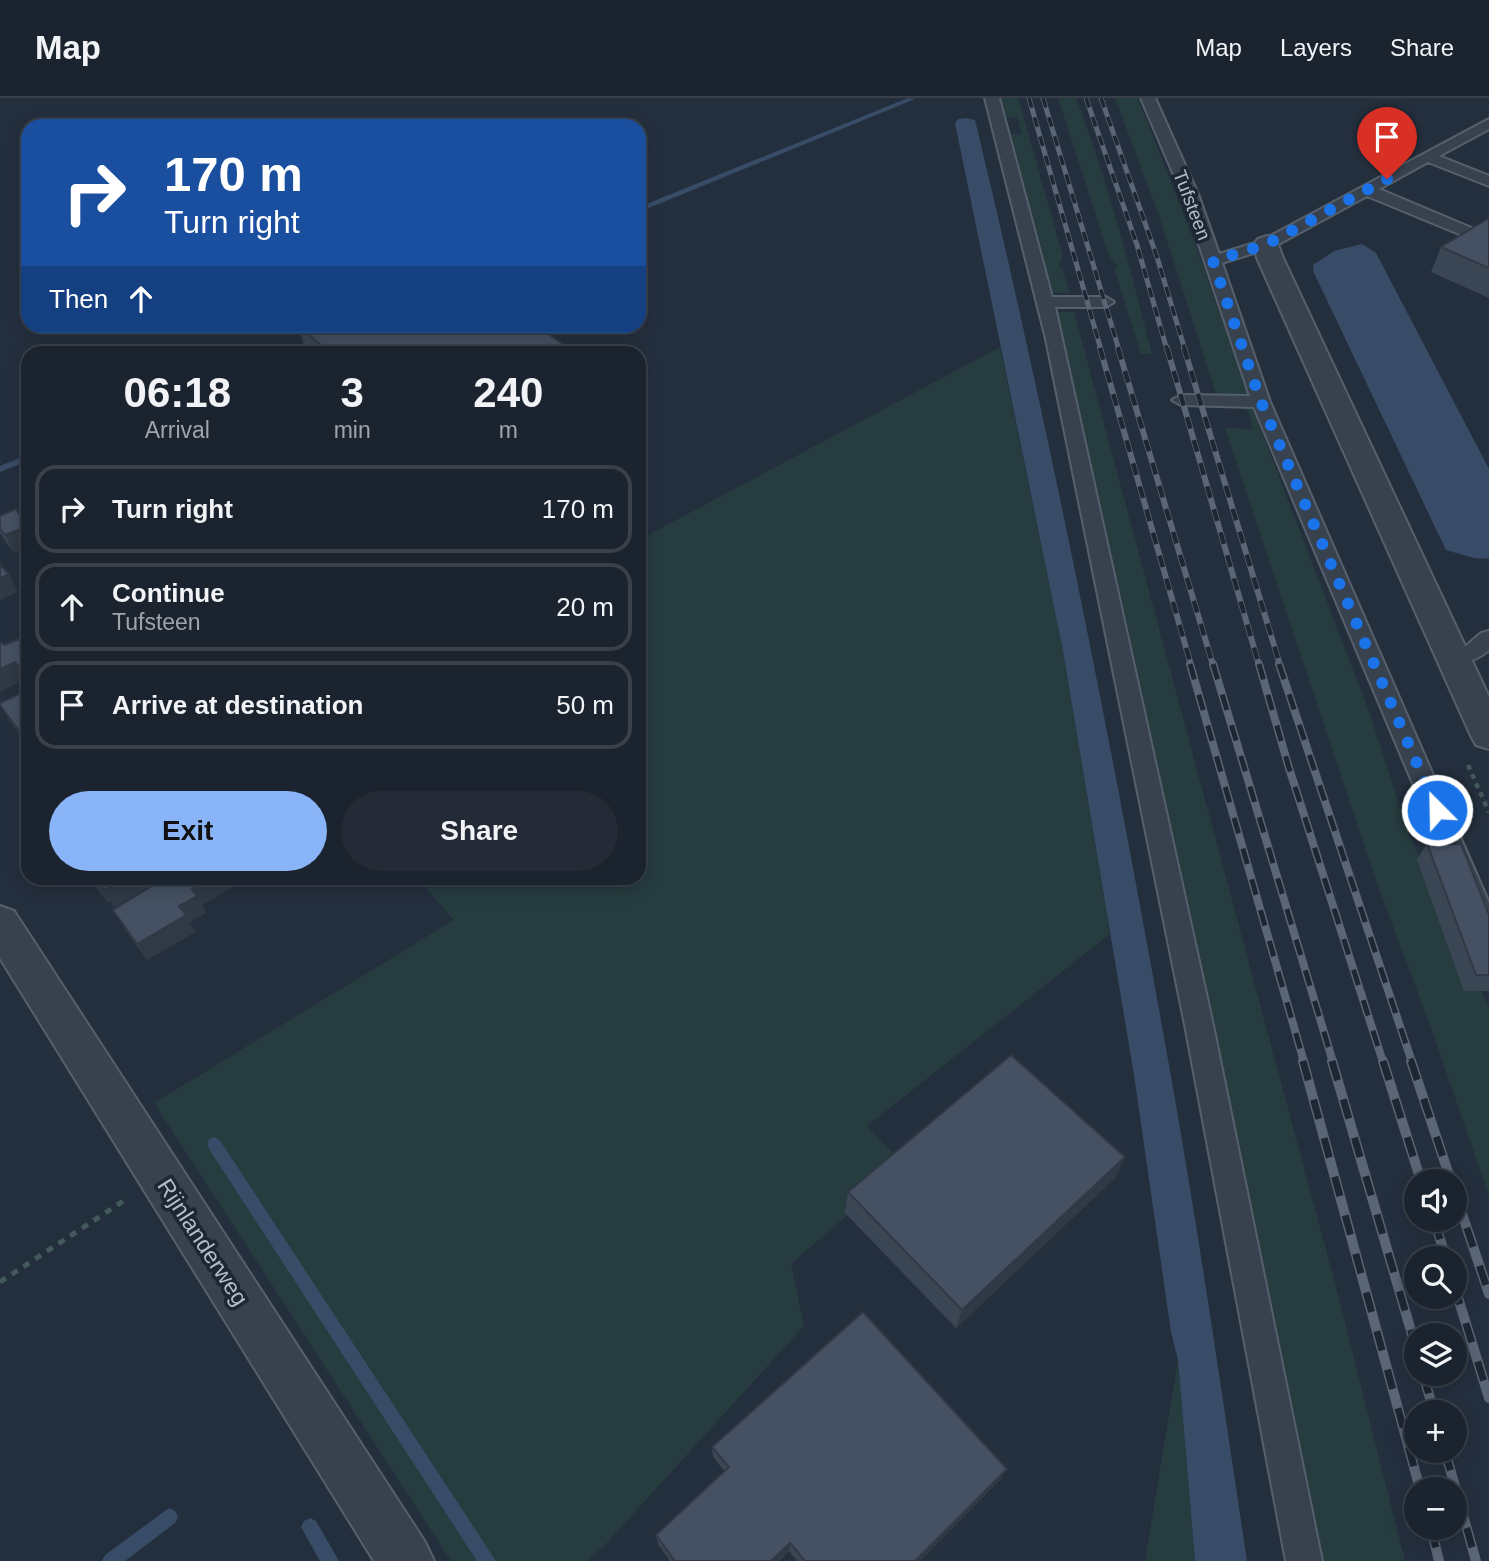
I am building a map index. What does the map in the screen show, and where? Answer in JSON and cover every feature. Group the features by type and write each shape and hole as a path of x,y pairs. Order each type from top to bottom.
{"street":[{"path":"1267,244 1270,258 1489,736"},
{"name":"Rijnlanderweg","path":"0,923 407,1561"}],"lane":[{"path":"992,98 1046,302 1199,1025 1304,1561"},
{"name":"Tufsteen","path":"1148,98 1190,194 1261,402 1489,933"},
{"path":"1213,261 1267,244 1489,124"},
{"path":"1469,134 1489,142"},
{"path":"1428,157 1489,181"},
{"path":"1367,190 1475,235"},
{"path":"1046,302 1106,302"},
{"path":"1181,400 1261,402"},
{"path":"1451,654 1471,654 1489,638"}],"path":[{"path":"0,1282 161,1176"}],"green space":[{"path":"997,98 1018,98 1063,256 1058,266 1062,268 1070,293 1052,293 1008,134 1022,134 1018,118 1003,117"},
{"path":"1058,98 1076,98 1088,130 1127,257 1152,354 1141,354 1114,268 1118,266 1109,256"},
{"path":"1115,98 1138,98 1196,246 1248,394 1216,394 1159,216"},
{"path":"1057,312 1074,312 1339,1298 1405,1561 1319,1561 1141,688"},
{"path":"1000,347 1063,651 1110,934 867,1126 905,1165 791,1264 804,1326 605,1545 587,1561 451,1561 154,1103 454,920 423,885 646,885 646,536"},
{"path":"1247,409 1253,409 1370,714 1408,832 1489,1008 1489,1196 1431,1028 1380,892 1225,428 1253,429"},
{"path":"1178,1360 1195,1561 1145,1561"}],"water":[{"path":"958,119 975,120 1004,243 1105,721 1182,1142 1247,1561 1195,1561 1178,1360 1171,1332 1134,1075 1063,651 955,123"},
{"path":"1362,244 1376,253 1489,469 1489,559 1446,550 1314,273 1313,265 1334,251"}],"building":[{"path":"1489,218 1489,268 1441,247"},
{"path":"307,333 547,333 566,346 322,346"},
{"path":"16,509 21,517 21,534 18,530 5,535 0,529 0,516"},
{"path":"0,565 9,574 0,578"},
{"path":"19,639 21,642 21,668 15,662 0,669 0,644"},
{"path":"21,693 21,734 0,705"},
{"path":"1427,843 1461,844 1489,915 1489,975 1476,975"},
{"path":"154,885 199,885 192,889 197,896 179,906 186,915 137,944 113,910"},
{"path":"1011,1055 1125,1157 962,1310 848,1192"},
{"path":"863,1312 1007,1469 915,1561 805,1561 790,1543 771,1561 675,1561 656,1535 729,1467 712,1447"}],"waterway":[{"path":"646,207 912,99"},
{"path":"305,346 319,340"},
{"path":"0,469 21,461"},
{"path":"214,1144 487,1561"},
{"path":"111,1561 169,1517"},
{"path":"310,1527 330,1561"}],"railway":[{"path":"1029,98 1101,350"},
{"path":"1043,98 1119,350"},
{"path":"1086,98 1137,245 1167,350"},
{"path":"1101,98 1157,257 1185,350"},
{"path":"1100,348 1191,665"},
{"path":"1118,348 1213,665"},
{"path":"1167,348 1259,665"},
{"path":"1184,348 1280,665"},
{"path":"1190,664 1304,1062"},
{"path":"1213,664 1333,1062"},
{"path":"1259,664 1289,768 1383,1062"},
{"path":"1279,664 1412,1062"},
{"path":"1303,1061 1417,1477"},
{"path":"1332,1061 1409,1323"},
{"path":"1383,1061 1417,1169"},
{"path":"1411,1061 1447,1169"},
{"path":"1467,1229 1489,1294"},
{"path":"1438,1232 1442,1246"},
{"path":"1461,1309 1489,1398"},
{"path":"1426,1386 1431,1400"},
{"path":"1448,1463 1476,1561"},
{"path":"1434,1540 1439,1561"}],"route":[{"path":"1387,179 1267,244 1213,261 1261,402 1437,810"}]}
